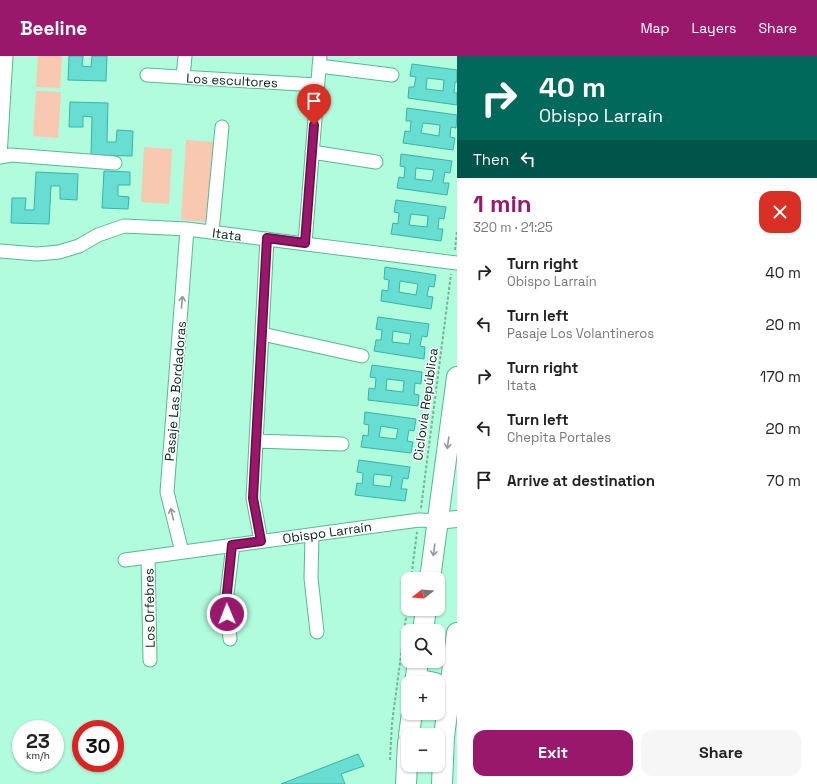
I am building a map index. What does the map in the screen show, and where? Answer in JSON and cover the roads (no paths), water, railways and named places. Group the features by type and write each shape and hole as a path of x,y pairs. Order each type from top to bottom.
{"main road":[{"path":"430,572 428,521 457,376"},
{"path":"445,684 457,633"},
{"path":"442,784 444,720"},
{"path":"406,784 407,772"}],"street":[{"path":"6,56 0,157 11,155 115,163"},
{"path":"183,77 185,56"},
{"path":"305,243 319,61 392,75"},
{"name":"Los escultores","path":"147,75 317,85"},
{"path":"212,232 222,127"},
{"path":"312,152 376,162"},
{"name":"Itata","path":"0,250 37,254 59,252 79,246 98,235 124,226 187,229 455,263"},
{"name":"Pasaje Las Bordadoras","path":"182,552 167,492 187,229"},
{"path":"261,541 253,498 267,238"},
{"path":"262,334 362,356"},
{"path":"256,441 342,444"},
{"name":"Obispo Larraín","path":"125,560 312,534 457,519"},
{"path":"312,534 310,578 317,632"},
{"path":"230,639 226,602 232,545"},
{"name":"Los Orfebres","path":"148,557 150,660"}]}
